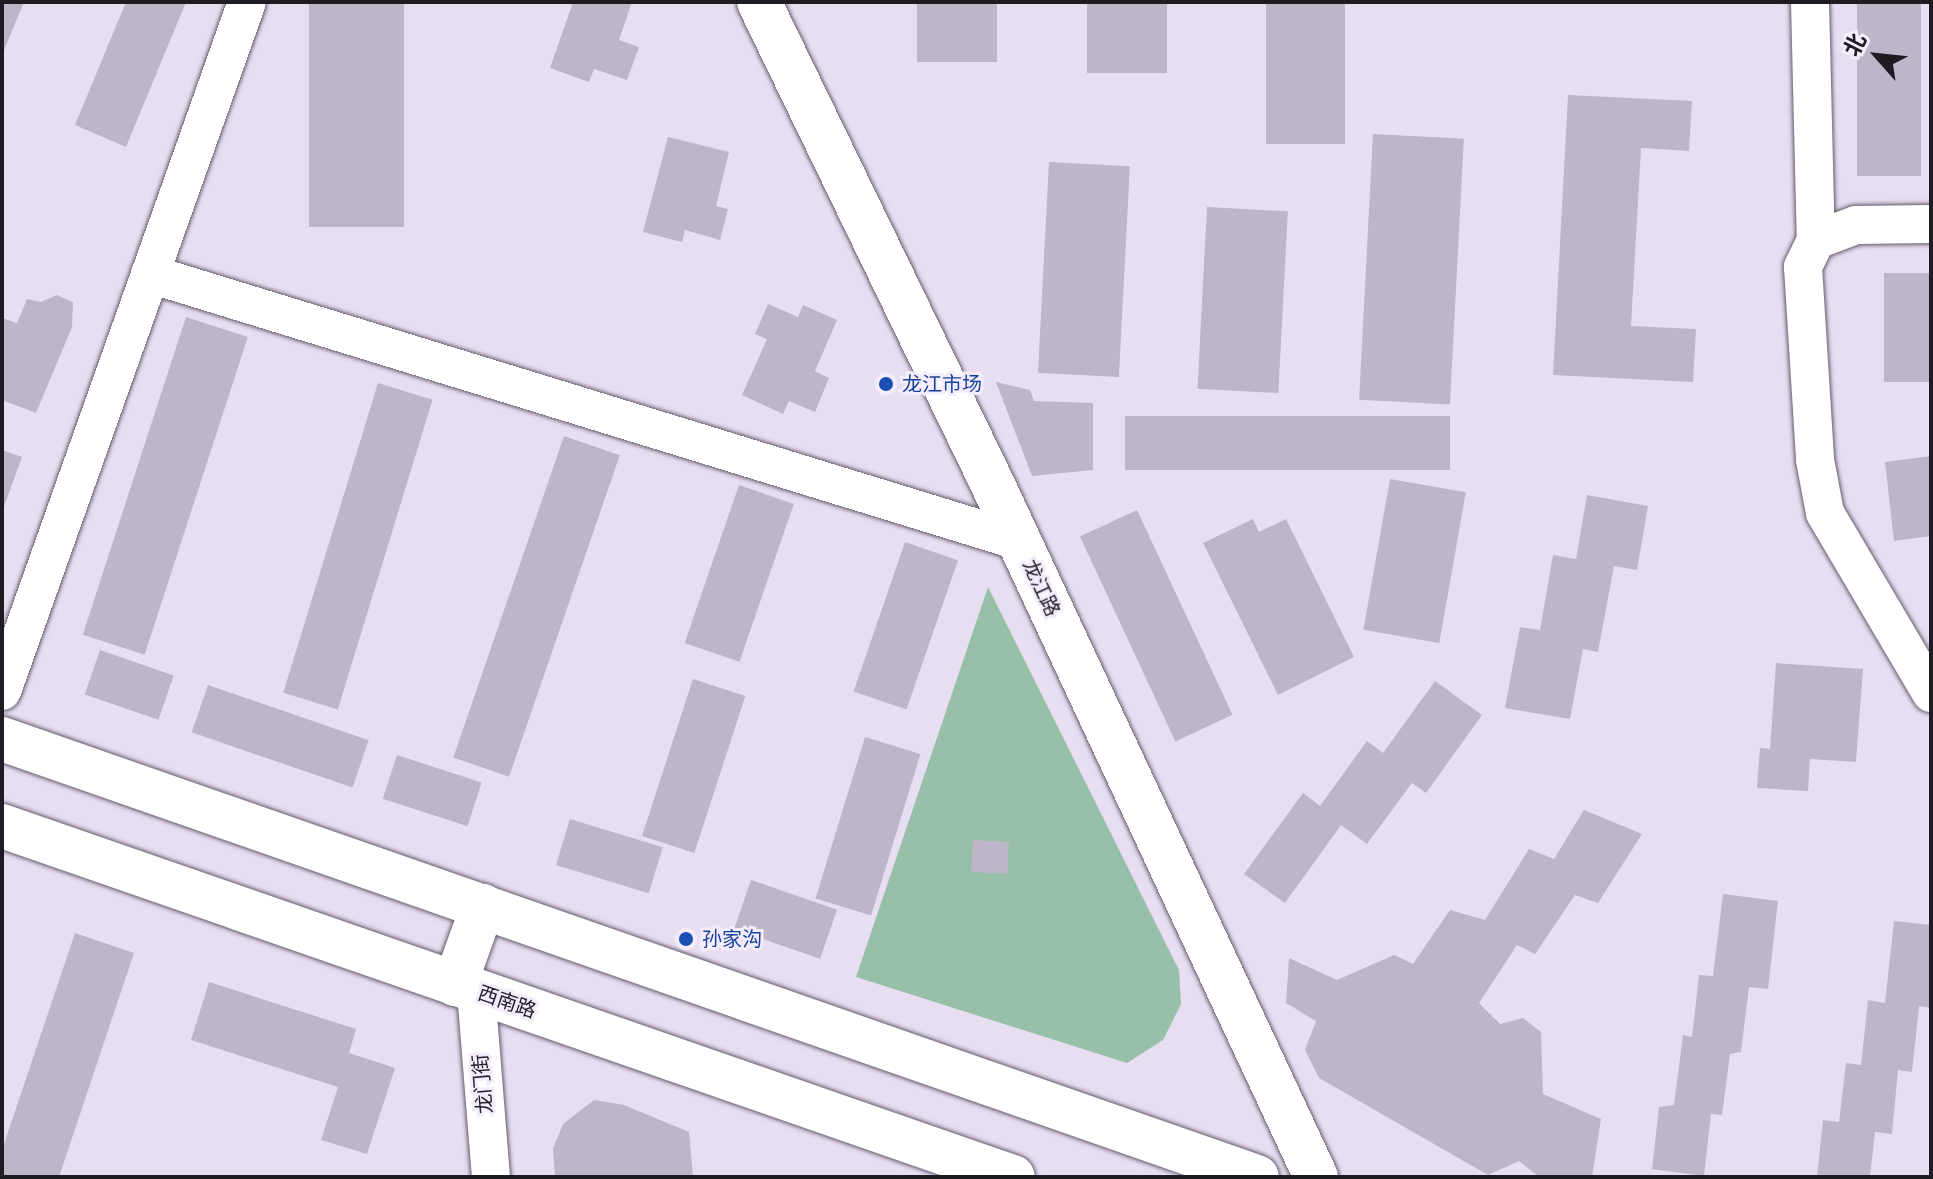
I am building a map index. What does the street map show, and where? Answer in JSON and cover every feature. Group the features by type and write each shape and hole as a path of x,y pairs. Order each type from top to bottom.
{"main road":[{"name":"龙江路","path":"759,2 1019,541 1316,1177"},
{"path":"2,739 1257,1177"},
{"name":"西南路","path":"2,826 1013,1177"},
{"path":"465,988 483,906"}],"street":[{"path":"2,691 247,2"},
{"path":"1810,2 1816,240 1803,267 1815,460 1825,513 1931,693"},
{"path":"1816,240 1856,225 1931,224"},
{"path":"150,274 1019,541"},
{"name":"龙门街","path":"465,988 491,1177"}],"green space":[{"path":"988,587 1179,970 1181,1004 1163,1040 1127,1063 856,977"}],"building":[{"path":"2,2 24,2 2,55"},
{"path":"126,2 186,2 126,147 75,125"},
{"path":"309,2 404,2 404,227 309,227"},
{"path":"566,2 632,2 619,40 639,47 627,80 594,69 589,82 550,68 572,5"},
{"path":"917,2 997,2 997,62 917,62"},
{"path":"1087,2 1167,2 1167,73 1087,73"},
{"path":"1266,2 1345,2 1345,144 1266,144"},
{"path":"1857,2 1921,2 1921,176 1857,176"},
{"path":"1568,95 1692,101 1689,151 1641,148 1631,326 1696,329 1693,382 1553,375"},
{"path":"1373,134 1464,139 1450,404 1359,400"},
{"path":"668,137 729,152 716,206 728,209 720,240 685,230 682,242 643,232"},
{"path":"1049,162 1130,166 1119,377 1038,373"},
{"path":"1207,207 1288,211 1278,393 1197,389"},
{"path":"1884,273 1931,273 1931,382 1884,382"},
{"path":"57,295 73,302 72,327 36,413 2,400 2,318 17,323 27,299 41,302"},
{"path":"768,304 798,317 803,305 837,320 815,371 829,378 815,412 789,401 783,414 742,395 767,339 755,334"},
{"path":"186,317 248,337 145,655 83,635"},
{"path":"996,382 1030,390 1034,401 1093,403 1093,470 1032,476"},
{"path":"378,383 433,400 338,710 283,693"},
{"path":"1125,416 1450,416 1450,470 1125,470"},
{"path":"564,436 620,455 509,777 453,757"},
{"path":"2,450 22,457 2,512"},
{"path":"1931,456 1931,536 1894,541 1885,462"},
{"path":"1390,479 1466,492 1439,643 1363,630"},
{"path":"739,485 794,504 739,662 685,643"},
{"path":"1587,495 1648,506 1637,570 1614,566 1598,652 1583,649 1570,719 1505,708 1520,627 1540,630 1553,555 1576,559"},
{"path":"1137,510 1233,715 1175,741 1080,537"},
{"path":"1253,519 1259,532 1286,519 1354,657 1278,695 1203,543"},
{"path":"905,542 958,560 907,710 854,691"},
{"path":"100,650 174,675 158,720 85,694"},
{"path":"1776,663 1863,669 1856,762 1810,759 1808,791 1757,788 1760,748 1770,749"},
{"path":"693,679 745,696 694,853 642,836"},
{"path":"1435,681 1482,715 1426,793 1412,783 1367,844 1341,825 1285,903 1244,874 1303,793 1320,806 1367,741 1383,753"},
{"path":"208,685 369,740 352,788 192,732"},
{"path":"865,737 920,754 871,916 816,899"},
{"path":"397,755 482,783 467,826 383,799"},
{"path":"1584,810 1642,834 1598,903 1575,895 1535,954 1517,945 1479,1003 1500,1024 1523,1018 1541,1032 1543,1094 1601,1119 1592,1177 1539,1177 1519,1161 1488,1175 1319,1078 1305,1050 1316,1021 1286,1003 1289,958 1337,980 1394,955 1413,964 1450,910 1485,920 1529,849 1554,859"},
{"path":"570,819 663,847 649,893 556,865"},
{"path":"973,840 1009,842 1007,874 971,872"},
{"path":"751,880 837,910 820,959 734,929"},
{"path":"1723,894 1778,901 1768,989 1749,987 1741,1052 1730,1054 1722,1115 1711,1114 1704,1176 1652,1169 1659,1107 1674,1105 1683,1035 1692,1037 1699,975 1713,976"},
{"path":"1894,921 1931,925 1931,1008 1919,1006 1912,1072 1898,1070 1892,1134 1875,1132 1870,1177 1817,1177 1823,1120 1839,1122 1846,1063 1861,1065 1868,1000 1885,1003"},
{"path":"75,933 134,953 59,1177 2,1177 2,1150"},
{"path":"209,982 356,1029 349,1053 395,1068 367,1154 321,1140 338,1087 191,1040"},
{"path":"594,1100 624,1105 689,1132 693,1177 555,1177 553,1149 563,1124"}],"place":[{"name":"龙江市场","path":"886,384"},
{"name":"孙家沟","path":"686,939"}]}
